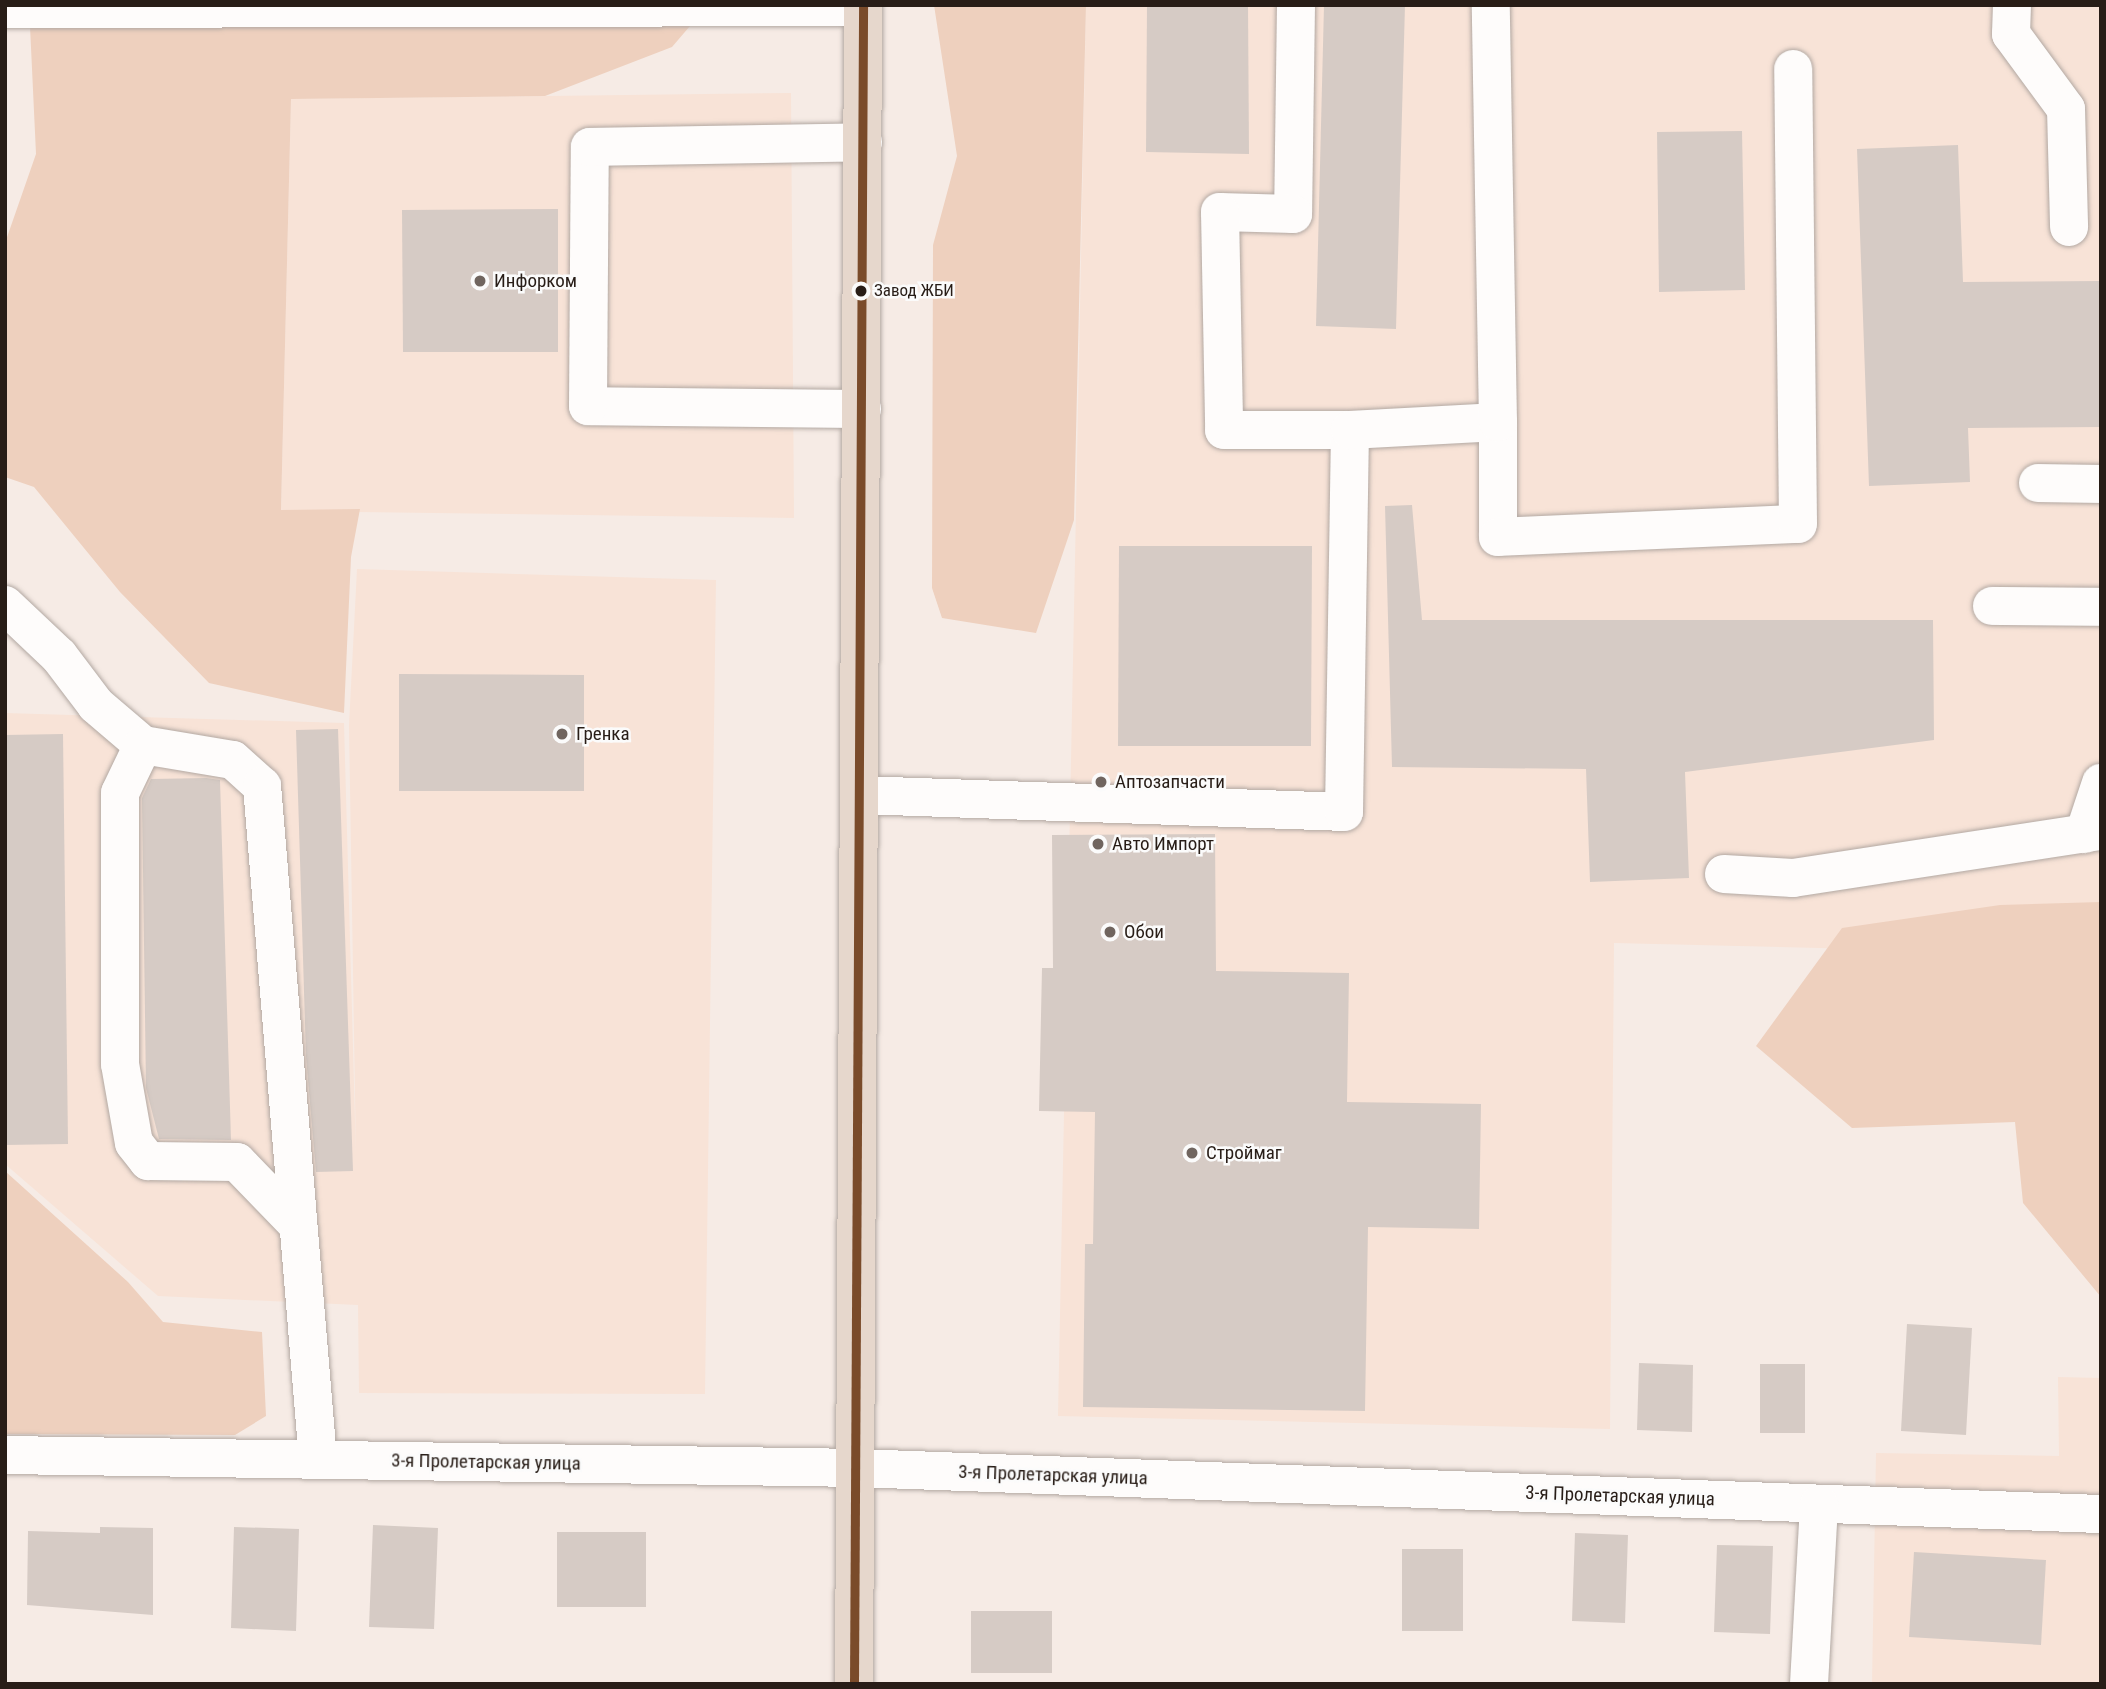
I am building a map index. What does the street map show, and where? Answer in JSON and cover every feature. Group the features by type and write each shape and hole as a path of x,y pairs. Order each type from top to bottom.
{"highway":[{"path":"854,1684 863,6"}],"street":[{"path":"1296,5 1293,214 1220,212 1224,430 1350,430 1498,422"},
{"path":"1491,5 1498,537 1798,524 1793,69"},
{"path":"2012,5 2011,34 2067,109 2069,228"},
{"path":"5,9 863,6"},
{"path":"862,409 588,406 590,147 863,142"},
{"path":"860,795 1344,812 1350,430"},
{"path":"2038,483 2101,484"},
{"path":"5,604 59,656 96,705 143,745 233,760 262,786 296,1223 318,1460"},
{"path":"1992,606 2101,607"},
{"path":"143,745 120,793 120,1064 134,1143 148,1161 237,1162 296,1223"},
{"path":"1724,874 1793,878 2092,832 2101,783"},
{"name":"3-я Пролетарская улица","path":"5,1455 857,1468 2101,1514"},
{"path":"1809,1684 1819,1504"}],"shaded area":[{"path":"29,5 708,5 672,47 545,96 291,99 281,510 360,509 351,557 344,713 209,683 120,592 34,487 5,477 5,243 36,154"},
{"path":"934,5 1086,5 1074,520 1036,633 942,618 932,588 933,245 957,156"},
{"path":"1086,5 2101,5 2101,955 1614,943 1610,1429 1058,1416"},
{"path":"791,93 794,518 281,511 291,99"},
{"path":"357,569 716,580 705,1394 359,1393 358,1305 158,1296 5,1164 5,713 344,723 356,1156 349,725"},
{"path":"2101,902 2101,1297 2023,1203 2015,1122 1852,1128 1756,1046 1842,928 2000,905"},
{"path":"5,1171 128,1282 163,1322 262,1332 266,1416 235,1435 5,1434"},
{"path":"2058,1377 2101,1378 2101,1684 1872,1684 1876,1453 2059,1456"}],"building":[{"path":"1147,5 1248,5 1249,154 1146,152"},
{"path":"1324,5 1405,5 1396,329 1316,326"},
{"path":"1742,131 1745,290 1659,292 1657,132"},
{"path":"1958,145 1963,282 2101,281 2101,427 1968,428 1970,482 1869,486 1857,149"},
{"name":"Инфорком","path":"558,209 558,352 403,352 402,210"},
{"path":"1412,505 1422,620 1933,620 1934,740 1685,772 1689,878 1590,882 1586,769 1392,767 1385,506"},
{"path":"1119,546 1312,546 1311,746 1118,746"},
{"path":"399,674 584,675 584,791 399,791"},
{"path":"338,729 353,1171 316,1172 306,1056 296,730"},
{"path":"63,734 68,1144 5,1145 5,735"},
{"path":"151,779 220,780 231,1140 159,1139 146,1088 142,798"},
{"path":"1215,834 1216,971 1349,973 1347,1102 1481,1104 1479,1229 1368,1227 1365,1411 1083,1407 1085,1244 1093,1244 1095,1112 1039,1111 1042,968 1053,968 1052,835"},
{"path":"1907,1324 1972,1328 1966,1435 1901,1431"},
{"path":"1639,1363 1693,1365 1692,1432 1637,1430"},
{"path":"1760,1364 1805,1364 1805,1433 1760,1433"},
{"path":"373,1525 438,1528 434,1629 369,1627"},
{"path":"100,1527 153,1528 153,1615 27,1605 28,1531 100,1533"},
{"path":"234,1527 299,1529 296,1631 231,1628"},
{"path":"557,1532 646,1532 646,1607 557,1607"},
{"path":"1575,1533 1628,1535 1625,1623 1572,1621"},
{"path":"1717,1545 1773,1546 1770,1634 1714,1632"},
{"path":"1402,1549 1463,1549 1463,1631 1402,1631"},
{"path":"1914,1552 2046,1560 2041,1645 1909,1637"},
{"path":"971,1611 1052,1611 1052,1673 971,1673"}],"transit line":[{"path":"854,1684 863,5"}],"place":[{"name":"Инфорком","path":"480,281"},
{"name":"Завод ЖБИ","path":"861,291"},
{"name":"Гренка","path":"562,734"},
{"name":"Аптозапчасти","path":"1101,782"},
{"name":"Авто Импорт","path":"1098,844"},
{"name":"Обои","path":"1110,932"},
{"name":"Строймаг","path":"1192,1153"}]}
